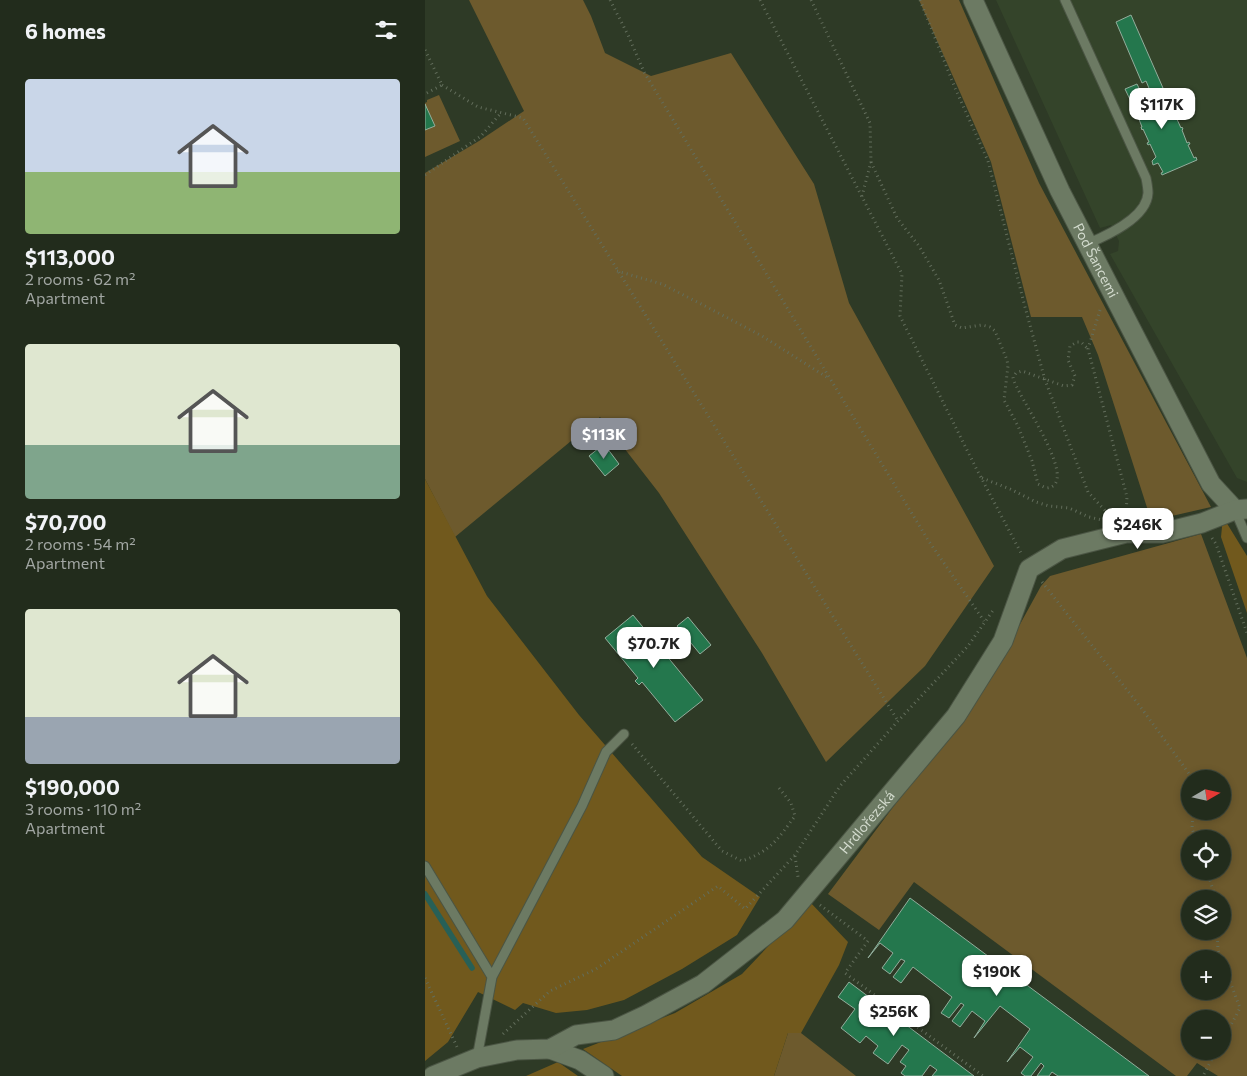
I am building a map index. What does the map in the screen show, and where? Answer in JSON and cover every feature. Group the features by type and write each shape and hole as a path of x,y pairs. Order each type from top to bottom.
{"street":[{"name":"Pod Šancemi","path":"973,0 1060,191 1211,484 1241,509"},
{"path":"1029,570 1062,548 1126,533 1162,533 1202,523 1241,509"},
{"name":"Hrdlořezská","path":"433,1076 471,1060 517,1050 550,1049 576,1036 614,1030 703,984 785,920 956,716 1003,641 1029,570"},
{"path":"550,1049 580,1060 604,1076"}],"lane":[{"path":"1065,0 1146,178 1148,195 1141,211 1115,232 1087,244"},
{"name":"Pod Šancemi","path":"1241,509 1247,538"},
{"path":"471,1060 492,977 582,806 606,752 625,734"},
{"path":"425,866 492,977"}],"path":[{"path":"610,0 644,72 928,540 984,621"},
{"path":"760,0 902,274 900,316 1029,570 1044,583 1142,709 1186,770"},
{"path":"811,0 870,123 871,162 862,197"},
{"path":"920,0 955,88 988,161 1045,380 1088,492 1115,522 1089,517 1069,508 1049,506 1036,502 1010,489 981,478"},
{"path":"425,50 442,85 479,107 523,118 898,722"},
{"path":"425,94 442,85"},
{"path":"425,175 481,136 501,113"},
{"path":"871,162 897,218 919,246 939,280 955,325 962,328 982,325 990,327 995,331 1009,366 1004,400 1025,443 1038,484 1046,488 1053,487 1056,484 1058,479 1057,467 1027,404 1015,386 1013,377 1016,373 1022,371 1064,386 1072,385 1075,376 1068,360 1070,346 1081,342 1088,349 1127,497 1126,533"},
{"path":"617,271 662,284 762,336 831,380"},
{"path":"1088,349 1108,286"},
{"path":"1202,523 1216,544 1247,634"},
{"path":"499,1038 550,991 596,969 718,886 745,909 795,856 840,786 968,646 984,621 1000,602"},
{"path":"625,734 722,851 742,861 758,856 777,842 795,816 791,803 779,788"},
{"path":"807,895 868,941 845,973 983,1076"},
{"path":"425,978 471,1060"},
{"path":"1231,984 1240,1008 1231,1025"},
{"path":"1204,1075 1212,1060"}],"shaded area":[{"path":"469,0 583,0 605,53 651,76 731,53 814,184 849,303 994,566 925,666 826,762 762,653 659,493 600,417 455,537 425,479 425,173 479,141 524,111"},
{"path":"919,0 959,0 1039,183 1211,507 1163,518 1152,523 1098,355 1082,317 1031,317 991,162"},
{"path":"996,0 1247,0 1247,482 1237,478 1110,254 1118,251 1119,241 1111,225 1100,228"},
{"path":"439,95 460,141 425,157 425,103 427,100"},
{"path":"425,479 487,596 579,715 702,857 760,897 737,935 682,969 624,1000 587,1010 556,1013 523,1003 515,1010 478,992 448,1042 425,1061"},
{"path":"1223,517 1247,556 1247,613 1221,537"},
{"path":"1201,534 1247,658 1247,1076 1218,1076 1197,1063 1187,1076 1176,1076 914,882 879,930 828,894 992,675 1041,586 1050,576"},
{"path":"810,902 848,942 839,965 801,1033 788,1033 774,1076 622,1076 583,1049 675,1013 742,974"},
{"path":"788,1033 801,1033 856,1076 774,1076"},
{"path":"558,1062 578,1076 526,1076"}],"building":[{"path":"1131,15 1163,88 1151,93 1146,81 1142,83 1116,22"},
{"path":"1137,84 1148,107 1156,103 1151,93 1163,88 1170,99 1168,100 1183,129 1187,143 1189,142 1190,144 1188,145 1194,158 1196,157 1197,160 1162,175 1161,173 1163,172 1158,163 1153,165 1152,161 1156,157 1150,144 1148,145 1147,143 1149,142 1142,130 1137,114 1135,115 1134,112 1136,112 1125,89"},
{"path":"425,104 435,126 425,130"},
{"path":"604,444 619,464 605,476 589,456"},
{"path":"633,615 703,700 675,722 642,682 639,685 635,681 638,678 605,638"},
{"path":"688,617 711,645 700,654 677,626"},
{"path":"910,898 1149,1076 1058,1076 1052,1072 1049,1076 1037,1076 1044,1066 1041,1063 1031,1076 1025,1076 1021,1073 1033,1057 1020,1047 1007,1062 1030,1029 1000,1006 974,1038 985,1021 972,1011 960,1027 952,1021 964,1005 961,1003 949,1018 941,1013 952,997 913,967 901,983 893,977 905,961 901,959 890,974 882,968 893,953 880,943 868,958"},
{"path":"849,982 974,1076 932,1076 937,1070 930,1065 922,1076 905,1076 901,1073 906,1066 900,1062 909,1050 902,1045 888,1064 873,1053 878,1046 866,1036 860,1043 841,1028 855,1009 838,997"}],"waterway":[{"path":"425,894 472,968"}]}
